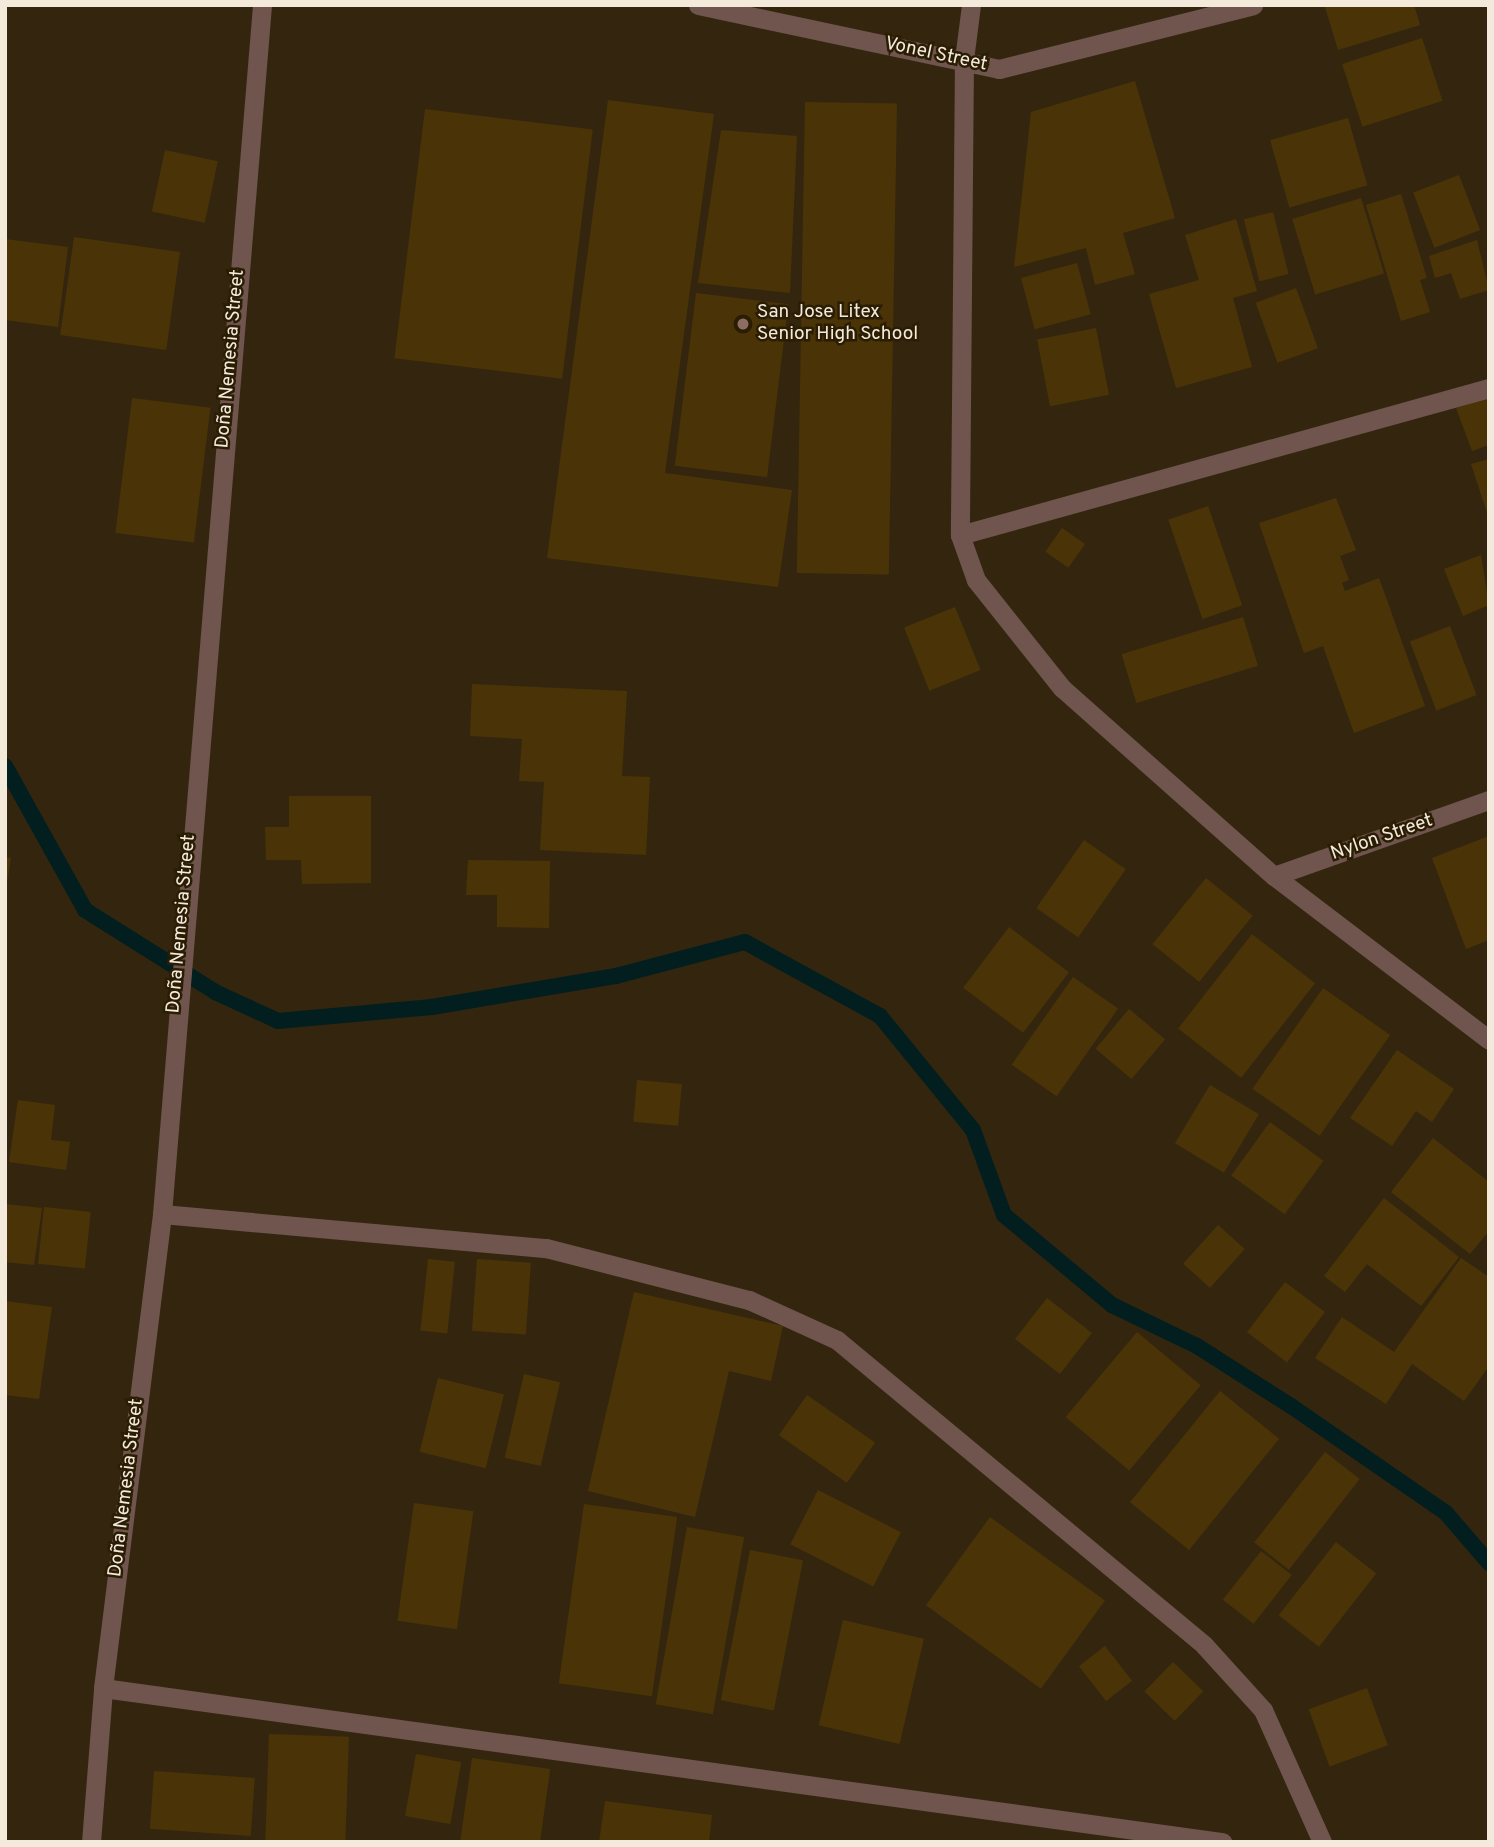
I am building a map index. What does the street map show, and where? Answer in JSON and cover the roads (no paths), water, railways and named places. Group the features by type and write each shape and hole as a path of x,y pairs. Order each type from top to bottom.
{"street":[{"name":"Doña Nemesia Street","path":"91,1842 103,1688 162,1214 174,1017 262,5"},
{"name":"Vonel Street","path":"698,5 999,69 1253,5"},
{"path":"971,5 964,60 960,536 976,580 1062,688 1275,876 1489,1040"},
{"path":"960,536 1489,388"},
{"name":"Nylon Street","path":"1275,876 1489,800"},
{"path":"162,1214 546,1248 749,1300 837,1340 1204,1645 1263,1710 1322,1842"},
{"path":"103,1688 1222,1842"}],"waterway":[{"path":"5,766 85,910 215,992 278,1021 432,1007 616,976 745,942 880,1016 973,1130 1004,1215 1112,1305 1197,1346 1291,1406 1446,1513 1489,1563"}],"place":[{"name":"San Jose Litex Senior High School","path":"743,324"}]}
